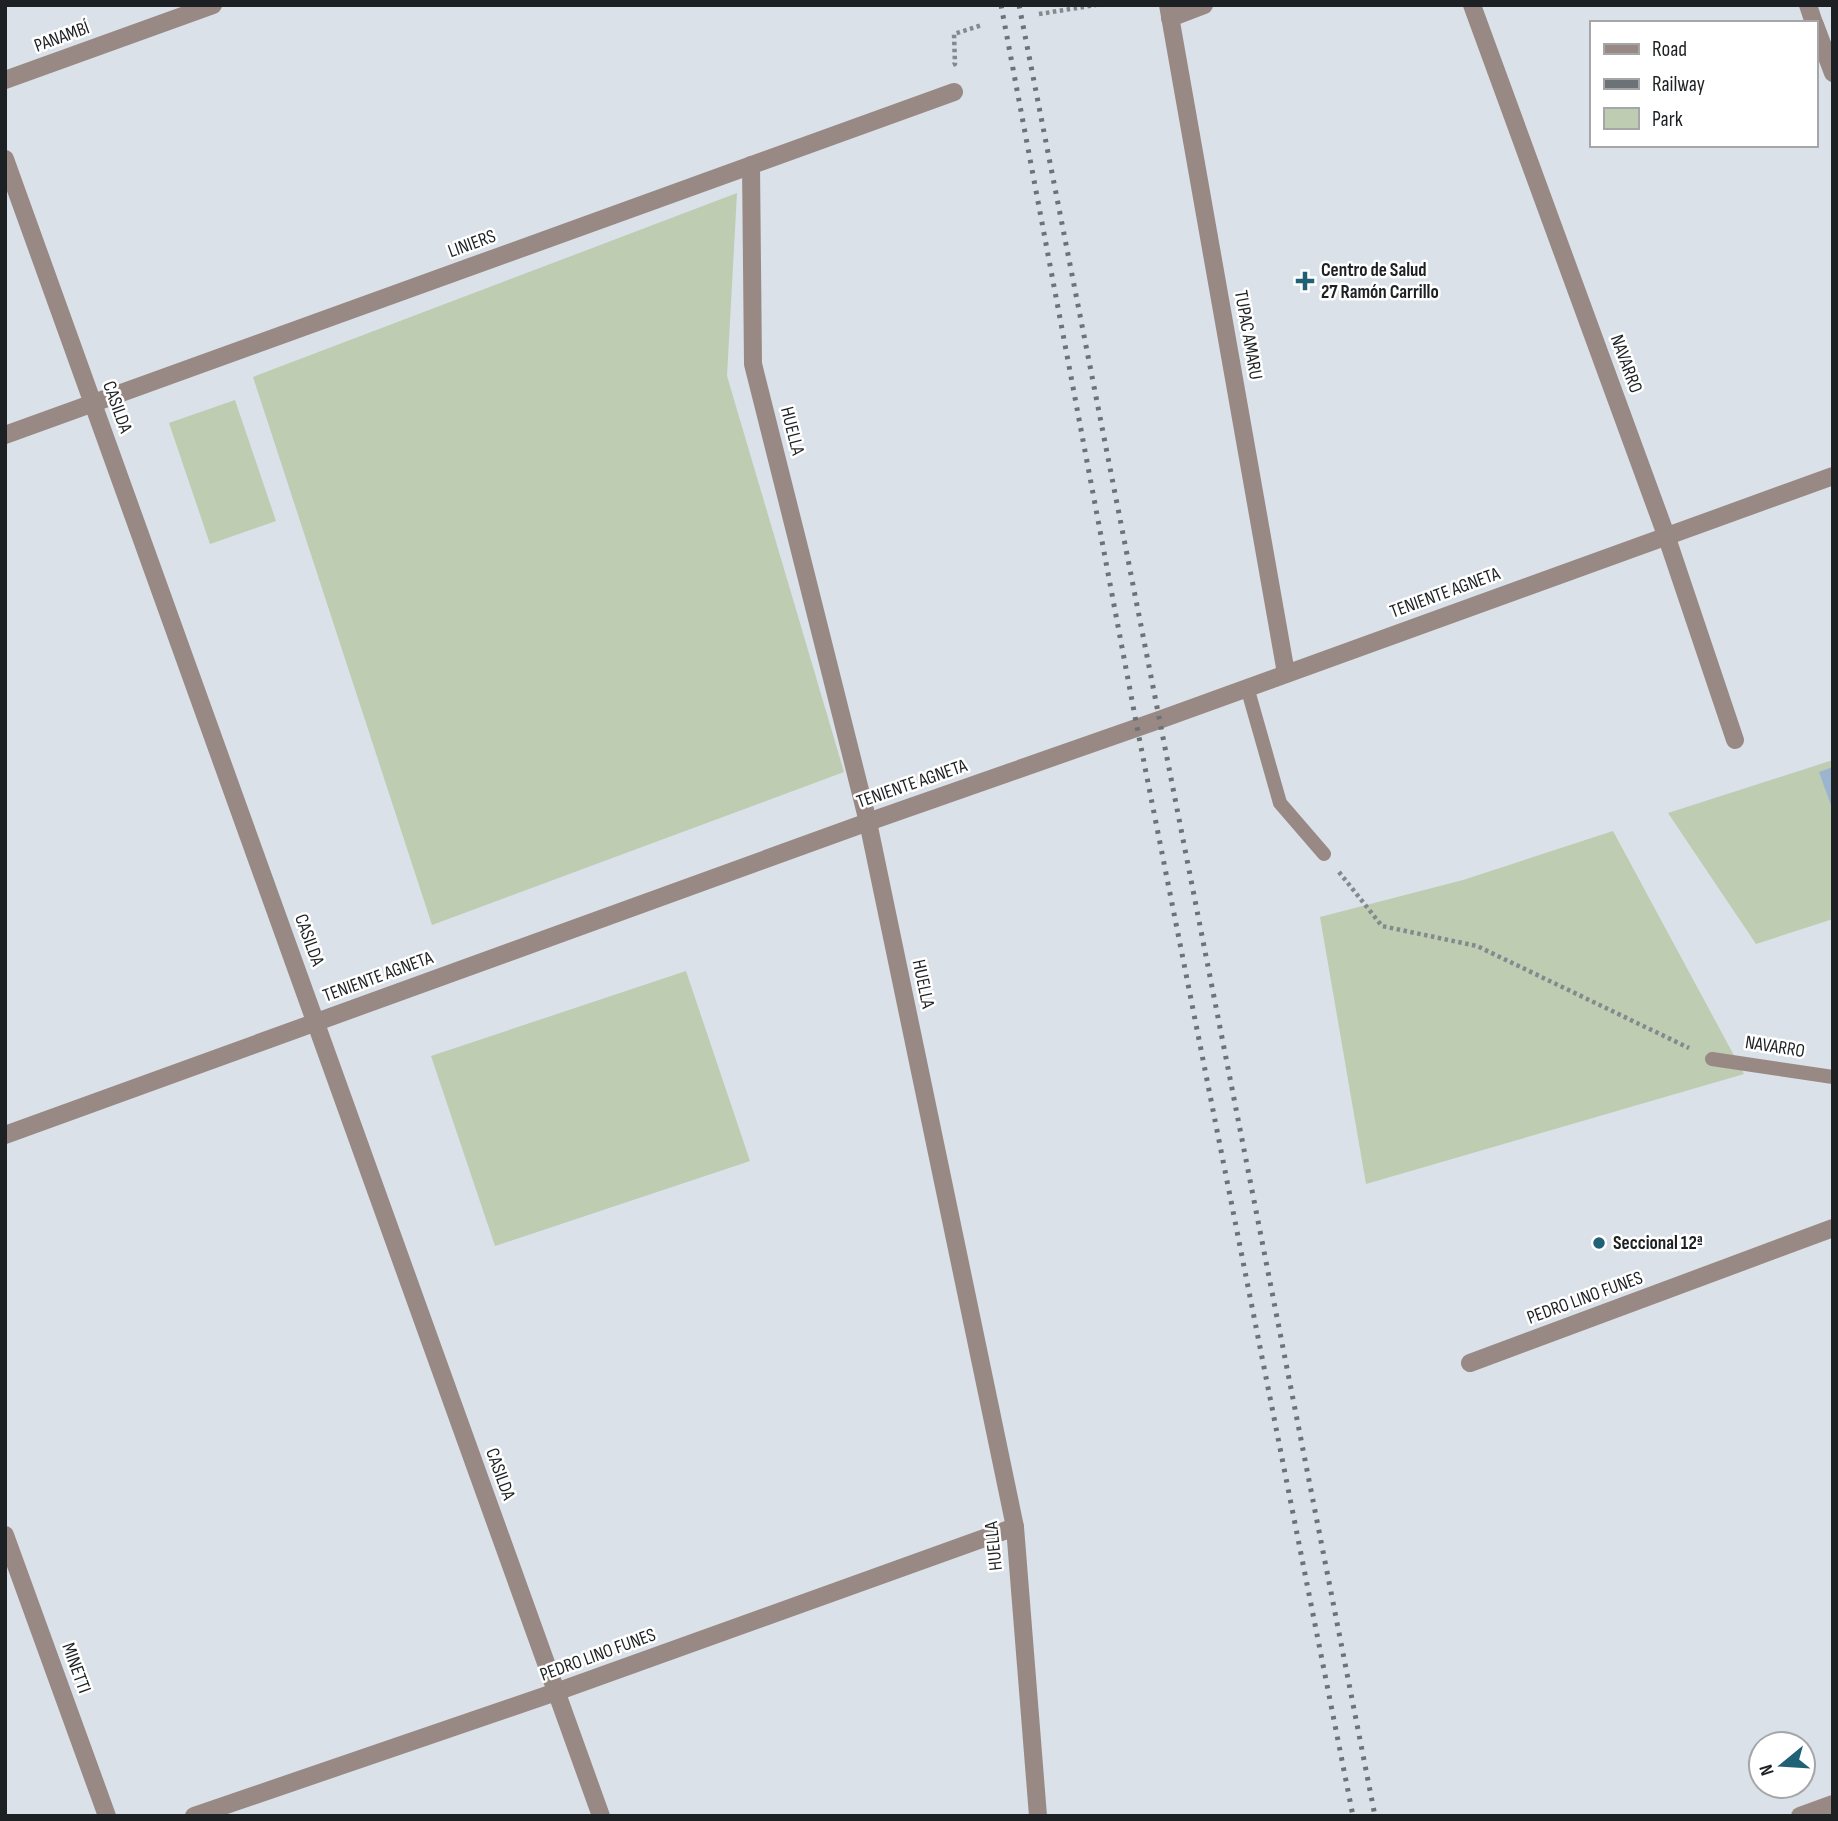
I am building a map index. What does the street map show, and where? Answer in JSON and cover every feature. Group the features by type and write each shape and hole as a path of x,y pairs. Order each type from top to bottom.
{"street":[{"name":"PANAMBÍ","path":"5,80 212,5"},
{"path":"1169,11 1204,5"},
{"name":"NAVARRO","path":"1472,5 1666,536 1735,740"},
{"name":"TUPAC AMARU","path":"1169,11 1286,673"},
{"path":"1817,29 1833,73"},
{"name":"LINIERS","path":"5,435 946,95"},
{"name":"CASILDA","path":"5,159 601,1816"},
{"name":"HUELLA","path":"751,165 753,364 868,822 1015,1527 1038,1816"},
{"name":"TENIENTE AGNETA","path":"5,1135 1833,476"},
{"name":"PEDRO LINO FUNES","path":"1470,1363 1833,1228"},
{"name":"PEDRO LINO FUNES","path":"194,1816 556,1692 1015,1527"},
{"name":"MINETTI","path":"5,1535 107,1816"},
{"path":"1800,1816 1833,1804"}],"lane":[{"path":"1247,687 1280,803 1324,854"},
{"name":"NAVARRO","path":"1712,1059 1833,1077"}],"path":[{"path":"1039,14 1096,5"},
{"path":"946,95 936,77 955,64 954,34 982,25"},
{"path":"1324,854 1382,926 1477,946 1712,1059"}],"green space":[{"path":"737,193 727,376 844,772 432,925 253,377"},
{"path":"235,400 276,521 210,544 169,423"},
{"path":"1833,760 1833,919 1756,944 1668,813"},
{"path":"1613,831 1744,1074 1366,1184 1320,917 1463,880"},
{"path":"686,971 750,1161 495,1246 431,1056"}],"water":[{"path":"1833,767 1833,811 1819,772"}],"railway":[{"path":"1001,5 1137,727 1353,1816"},
{"path":"1019,5 1375,1816"}],"place":[{"name":"Centro de Salud 27 Ramón Carrillo","path":"1305,281"},
{"name":"Seccional 12ª","path":"1599,1243"}]}
